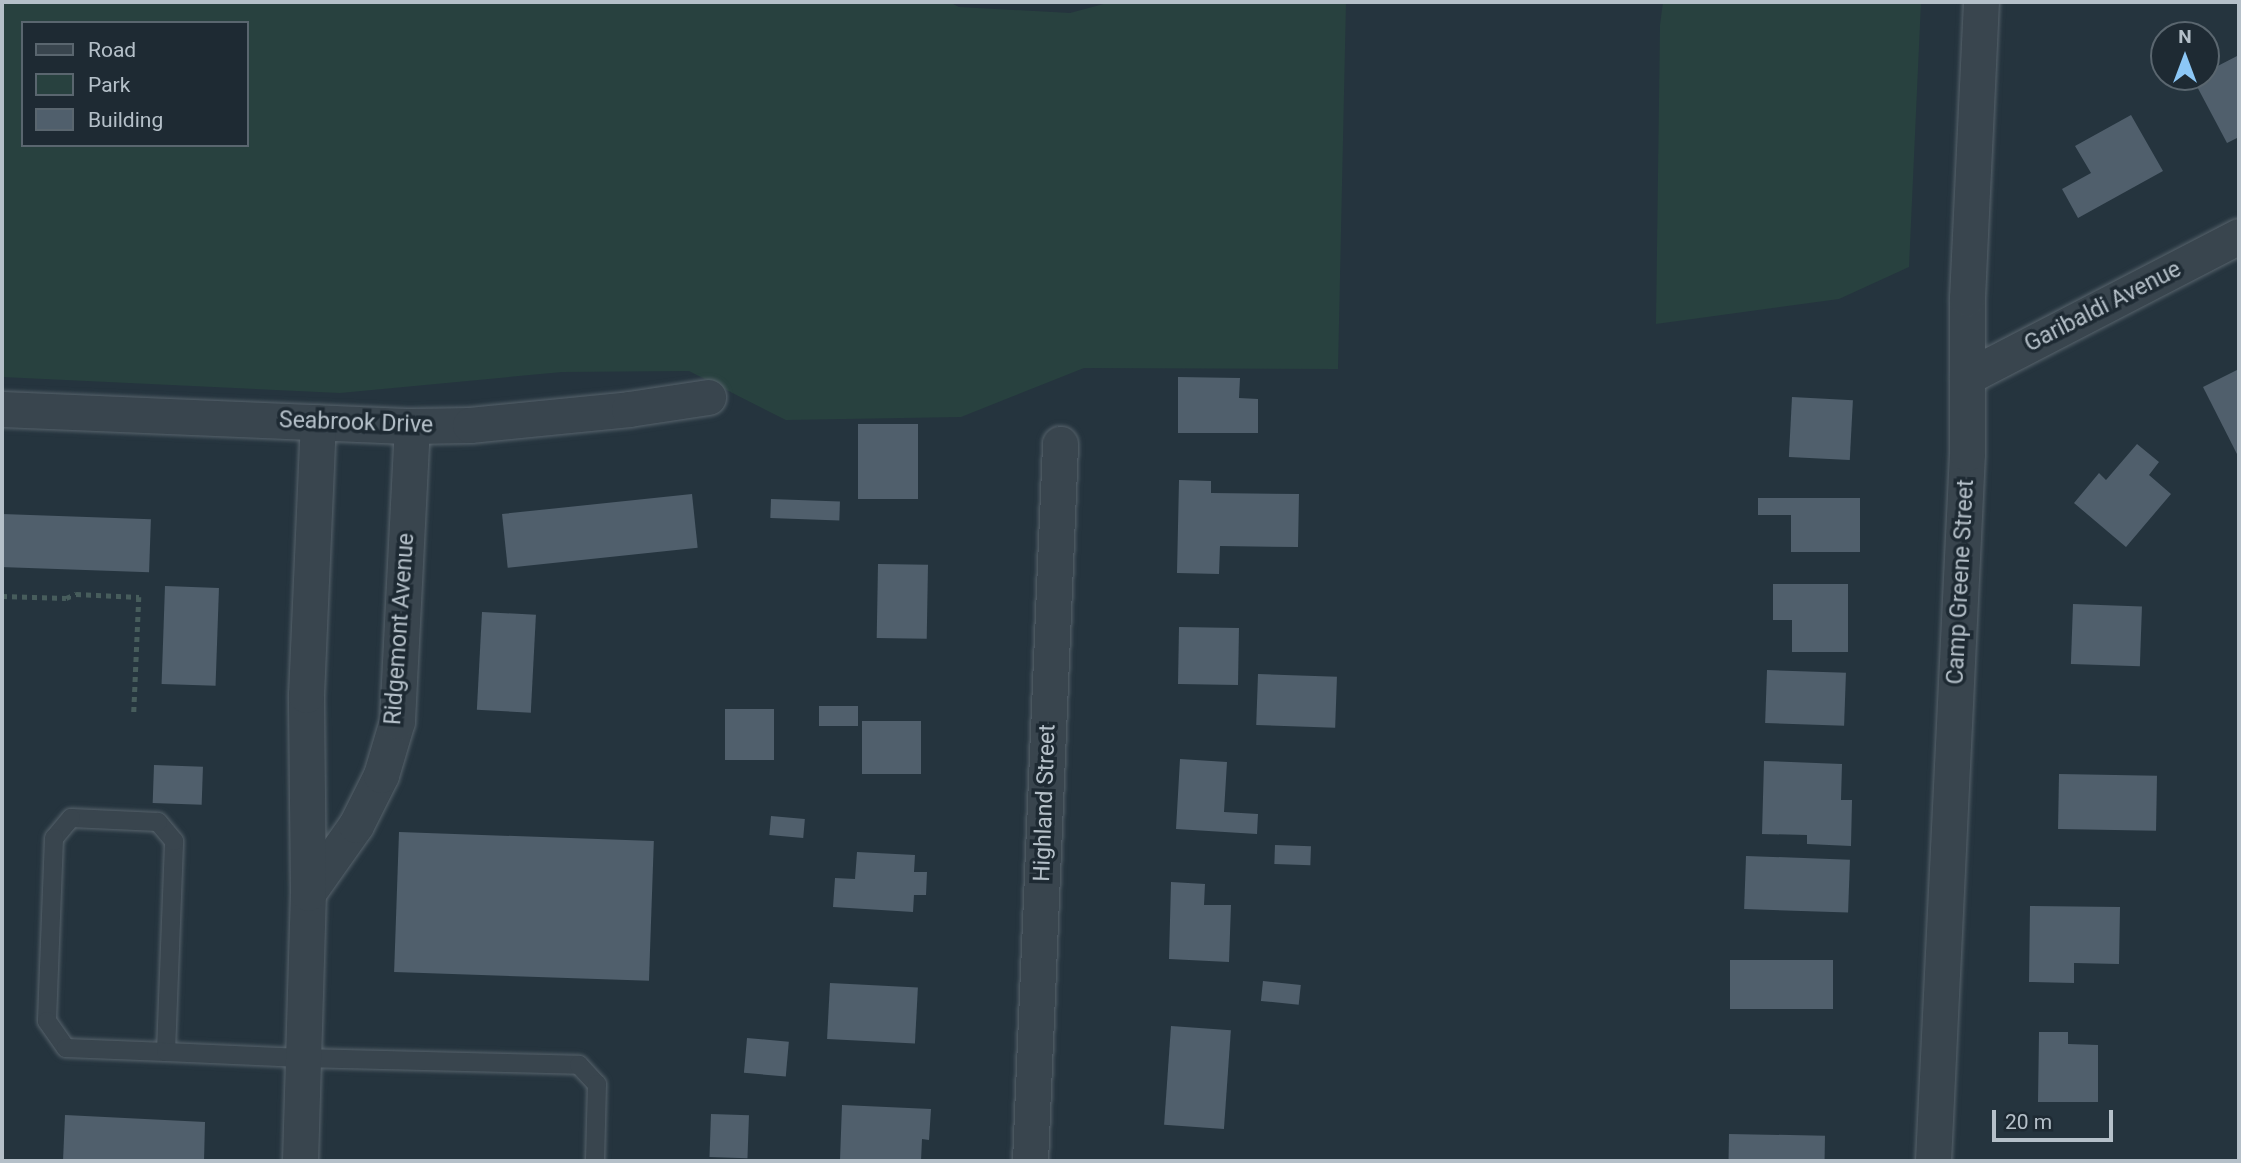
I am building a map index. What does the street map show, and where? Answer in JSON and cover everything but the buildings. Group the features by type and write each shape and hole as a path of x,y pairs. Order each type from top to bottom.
{"street":[{"name":"Camp Greene Street","path":"1933,1161 1968,453 1968,298 1981,2"},
{"name":"Garibaldi Avenue","path":"1968,377 2239,236"},
{"name":"Seabrook Drive","path":"2,409 412,426 484,424 629,409 708,397"},
{"path":"300,1161 307,897 306,695 318,422"},
{"name":"Ridgemont Avenue","path":"307,897 356,825 381,775 397,721 412,426"},
{"name":"Highland Street","path":"1030,1161 1060,444"}],"lane":[{"path":"166,1052 174,842 159,822 71,818 54,838 47,1021 66,1048 302,1058 579,1065 597,1084 595,1161"}],"path":[{"path":"2,596 66,598 76,594 139,597 134,713"}],"green space":[{"path":"2,2 949,2 959,7 1070,13 1111,2 1346,2 1338,369 1084,368 961,417 786,420 689,371 562,372 340,393 2,377"},
{"path":"1663,2 1921,2 1909,267 1839,299 1656,324 1660,25"}]}
